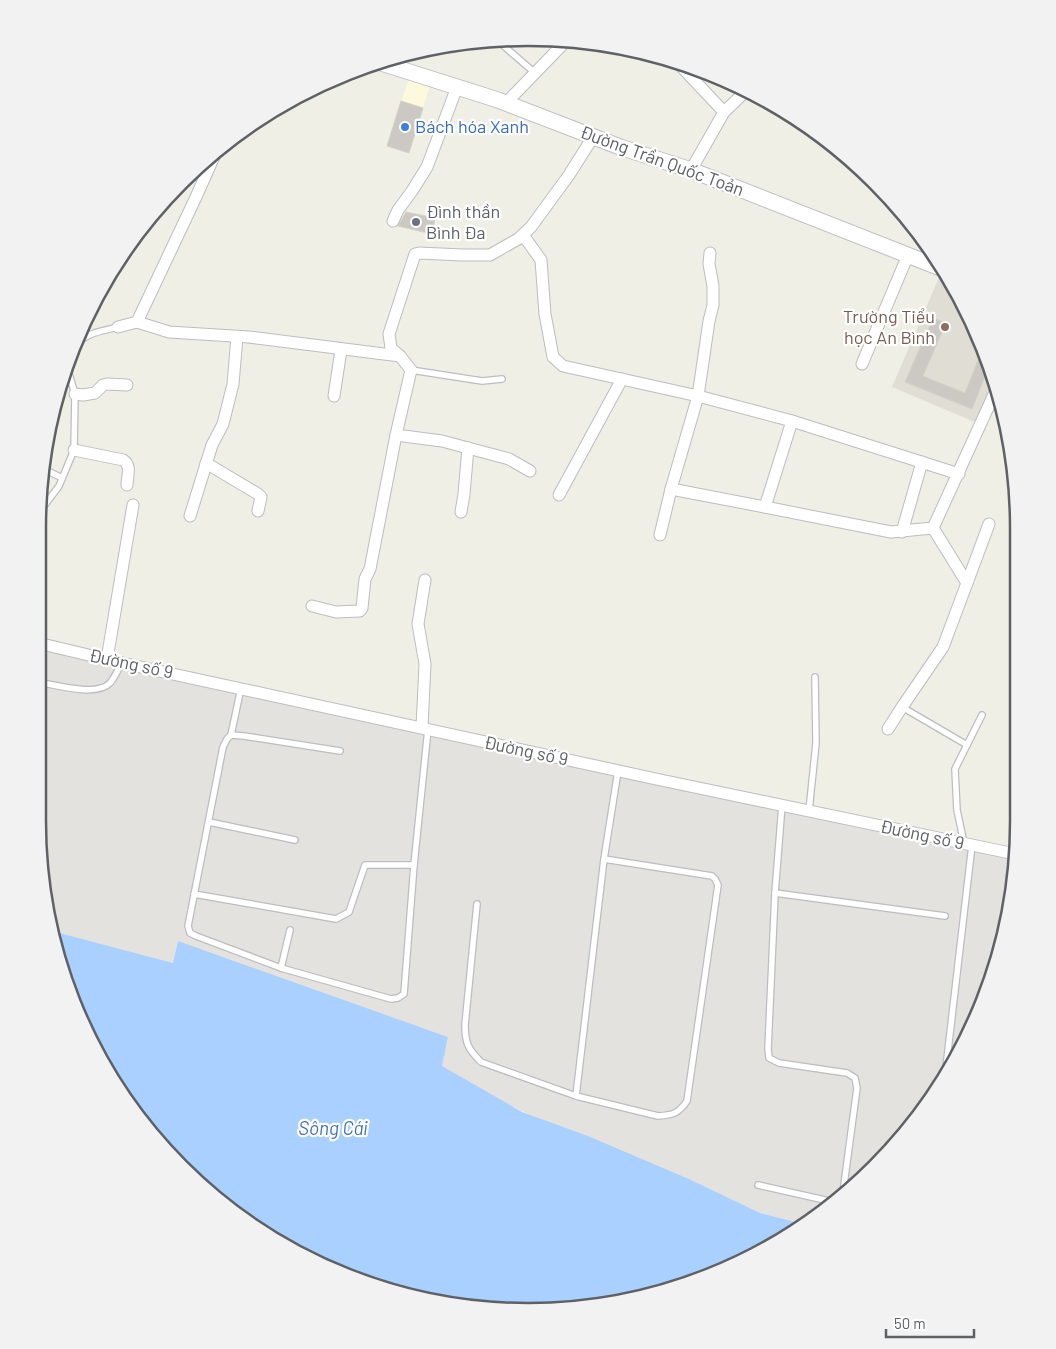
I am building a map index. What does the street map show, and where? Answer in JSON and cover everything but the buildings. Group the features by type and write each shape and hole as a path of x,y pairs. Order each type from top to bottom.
{"main road":[{"name":"Đường Trần Quốc Toản","path":"392,66 506,103 620,147 691,170 908,255 927,257"}],"street":[{"path":"506,103 560,47"},
{"path":"688,74 724,112"},
{"path":"393,221 398,210 428,167 457,87"},
{"path":"691,170 724,112 741,96"},
{"path":"312,606 336,612 360,611 362,608 366,579 372,560 396,435 411,370 391,348 389,334 415,254 490,255 518,240 531,227 569,175 593,137"},
{"path":"137,322 210,166"},
{"path":"523,235 540,260 545,314 553,358 563,366 698,396 792,421 959,474"},
{"path":"660,534 698,396 713,305 713,286 709,264 710,254"},
{"path":"862,364 908,255"},
{"path":"118,327 137,322 168,332 237,337 400,356"},
{"path":"190,516 212,445 223,424 233,384 237,337"},
{"path":"334,396 341,350"},
{"path":"559,496 622,379"},
{"path":"75,394 95,393 103,385 107,384 127,385"},
{"path":"933,528 992,399"},
{"path":"765,506 792,421"},
{"path":"396,435 442,441 509,459 530,471"},
{"path":"461,512 468,448"},
{"path":"74,450 123,460 128,465 127,485"},
{"path":"902,532 922,462"},
{"path":"206,463 258,494 261,497 258,511"},
{"path":"671,489 892,532 933,528"},
{"path":"107,659 133,505"},
{"path":"888,729 943,646 989,524"},
{"path":"933,528 967,583"},
{"path":"425,728 425,664 418,624 426,580"},
{"name":"Đường số 9","path":"46,644 122,663 618,771 1009,853"}],"lane":[{"path":"505,47 535,73"},
{"path":"87,336 118,327"},
{"path":"411,370 482,380 502,379"},
{"path":"47,502 59,486 74,450 75,394 70,378"},
{"path":"49,472 62,478"},
{"path":"46,684 82,691 98,689 109,684 122,663"},
{"path":"809,811 816,743 815,677"},
{"path":"241,688 231,735 223,747 188,926 190,933 281,968 391,999 398,998 404,994 425,728"},
{"path":"902,707 967,745"},
{"path":"947,1059 968,844 957,810 955,769 982,715"},
{"path":"231,735 340,751"},
{"path":"576,1096 604,859 618,771"},
{"path":"782,806 775,893 768,1048 770,1058 778,1063 847,1073 855,1078 857,1088 844,1185"},
{"path":"209,822 295,840"},
{"path":"477,904 465,1038 471,1051 480,1062 576,1096 658,1116 672,1115 681,1110 687,1101 718,884 712,876 604,859"},
{"path":"194,894 336,919 349,912 364,866 414,865"},
{"path":"775,893 945,916"},
{"path":"281,968 290,930"},
{"path":"758,1185 825,1200"}],"shaded area":[{"name":"Bách hóa Xanh","path":"409,78 430,85 409,153 387,146"},
{"name":"Trường Tiểu học An Bình","path":"939,277 960,315 973,344 990,394 977,423 892,387"},
{"path":"46,649 1009,857 1000,915 984,976 960,1034 945,1062 929,1089 910,1114 869,1162 846,1183 796,1222 760,1213 689,1179 588,1136 539,1119 505,1103 442,1066 448,1037 178,941 173,963 60,933 50,884 47,853"}],"water":[{"name":"Sông Cái","path":"60,933 173,963 178,941 448,1037 442,1066 522,1112 588,1136 689,1179 760,1213 796,1222 741,1253 683,1277 653,1286 591,1299 528,1303 465,1299 403,1286 344,1266 315,1253 260,1222 210,1183 166,1139 127,1089 96,1034 72,976"}],"place":[{"name":"Bách hóa Xanh","path":"405,127"},
{"name":"Đình thần Bình Đa","path":"416,222"},
{"name":"Trường Tiểu học An Bình","path":"945,327"}]}
